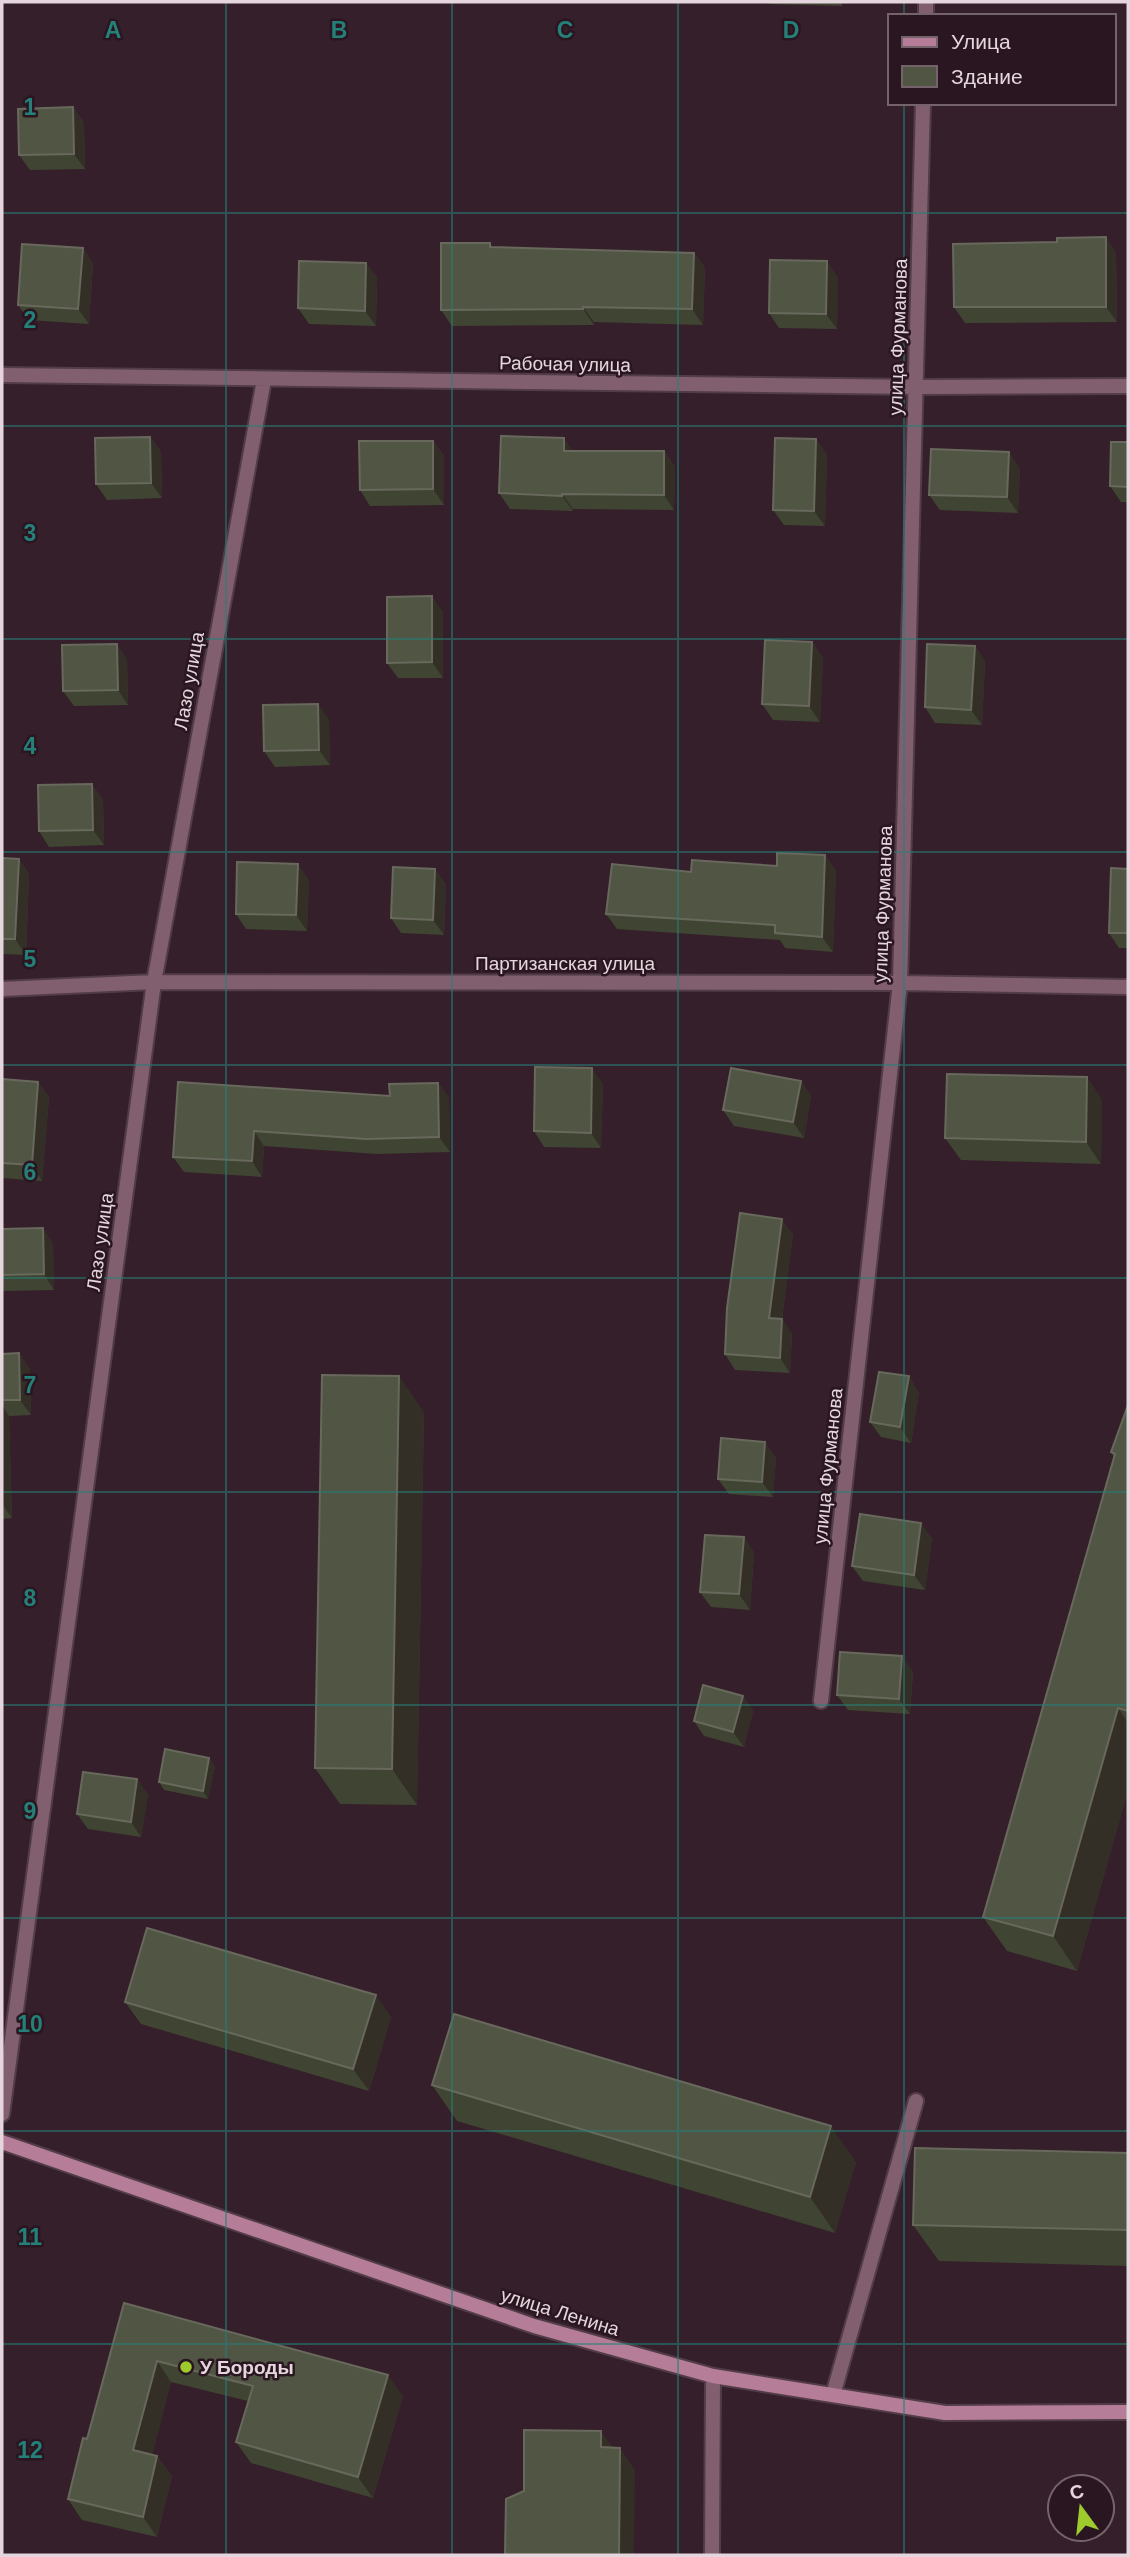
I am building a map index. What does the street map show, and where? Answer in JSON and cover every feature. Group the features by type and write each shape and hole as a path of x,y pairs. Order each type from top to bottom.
{"main road":[{"name":"улица Ленина","path":"2,2142 534,2326 713,2376 945,2413 1128,2412"}],"street":[{"name":"улица Фурманова","path":"821,1701 900,983 923,105"},
{"name":"Рабочая улица","path":"2,375 916,387 1128,386"},
{"name":"Лазо улица","path":"2,2114 154,982 264,380"},
{"name":"Партизанская улица","path":"2,989 154,982 900,983 1128,987"},
{"path":"833,2395 916,2101"},
{"path":"712,2555 713,2376"}],"building":[{"path":"73,107 74,154 19,155 18,109"},
{"path":"1106,237 1106,307 954,307 953,244 1057,242 1057,238"},
{"path":"441,243 694,253 692,309 583,307 441,310"},
{"path":"22,244 83,248 78,309 18,305"},
{"path":"770,260 827,261 826,314 769,313"},
{"path":"299,261 366,263 365,311 298,308"},
{"path":"501,436 564,438 564,451 664,451 664,495 562,496 499,493"},
{"path":"150,437 151,483 96,484 95,438"},
{"path":"775,438 816,439 814,511 773,510"},
{"path":"359,441 433,441 433,489 360,490"},
{"path":"1111,442 1128,442 1128,487 1110,486"},
{"path":"931,449 1009,452 1007,497 929,495"},
{"path":"432,596 432,662 387,663 387,597"},
{"path":"765,640 812,642 809,706 762,704"},
{"path":"117,644 118,690 63,691 62,645"},
{"path":"927,644 975,646 971,710 925,707"},
{"path":"318,704 319,750 264,751 263,705"},
{"path":"92,784 93,830 39,831 38,785"},
{"path":"777,853 825,855 822,937 775,933 775,925 606,914 612,864 691,872 692,860 777,866"},
{"path":"2,858 19,859 15,939 2,939"},
{"path":"237,862 298,864 296,915 236,914"},
{"path":"393,867 435,869 433,920 391,918"},
{"path":"1111,868 1128,869 1128,933 1109,933"},
{"path":"535,1067 592,1068 591,1133 534,1131"},
{"path":"731,1068 801,1081 793,1122 723,1110"},
{"path":"947,1074 1087,1077 1086,1142 945,1138"},
{"path":"2,1079 38,1082 32,1165 2,1163"},
{"path":"178,1082 390,1096 389,1084 438,1083 439,1137 366,1139 254,1131 252,1161 173,1157"},
{"path":"740,1213 782,1219 769,1318 782,1319 780,1358 725,1354 727,1308"},
{"path":"43,1228 44,1274 2,1275 2,1229"},
{"path":"19,1353 20,1400 2,1400 2,1354"},
{"path":"879,1372 909,1376 900,1427 870,1422"},
{"path":"322,1375 399,1376 392,1769 315,1768"},
{"path":"1128,1405 1128,1711 1118,1708 1053,1936 983,1917 1115,1454 1111,1452"},
{"path":"721,1438 765,1442 762,1482 718,1479"},
{"path":"860,1514 921,1523 914,1575 852,1566"},
{"path":"705,1535 744,1537 739,1594 700,1592"},
{"path":"840,1652 902,1656 899,1699 837,1695"},
{"path":"703,1685 743,1696 733,1732 694,1721"},
{"path":"165,1749 209,1758 203,1791 159,1782"},
{"path":"83,1772 137,1779 131,1822 77,1814"},
{"path":"147,1928 376,1995 353,2069 125,2002"},
{"path":"454,2014 831,2126 810,2197 432,2085"},
{"path":"915,2148 1128,2153 1128,2230 913,2225"},
{"path":"124,2303 388,2375 358,2477 236,2442 253,2386 157,2361 133,2450 157,2456 143,2517 68,2499 83,2438 87,2439"},
{"path":"524,2430 601,2431 601,2447 620,2448 619,2555 505,2555 506,2499 524,2491"}],"place":[{"name":"У Бороды","path":"186,2367"}]}
